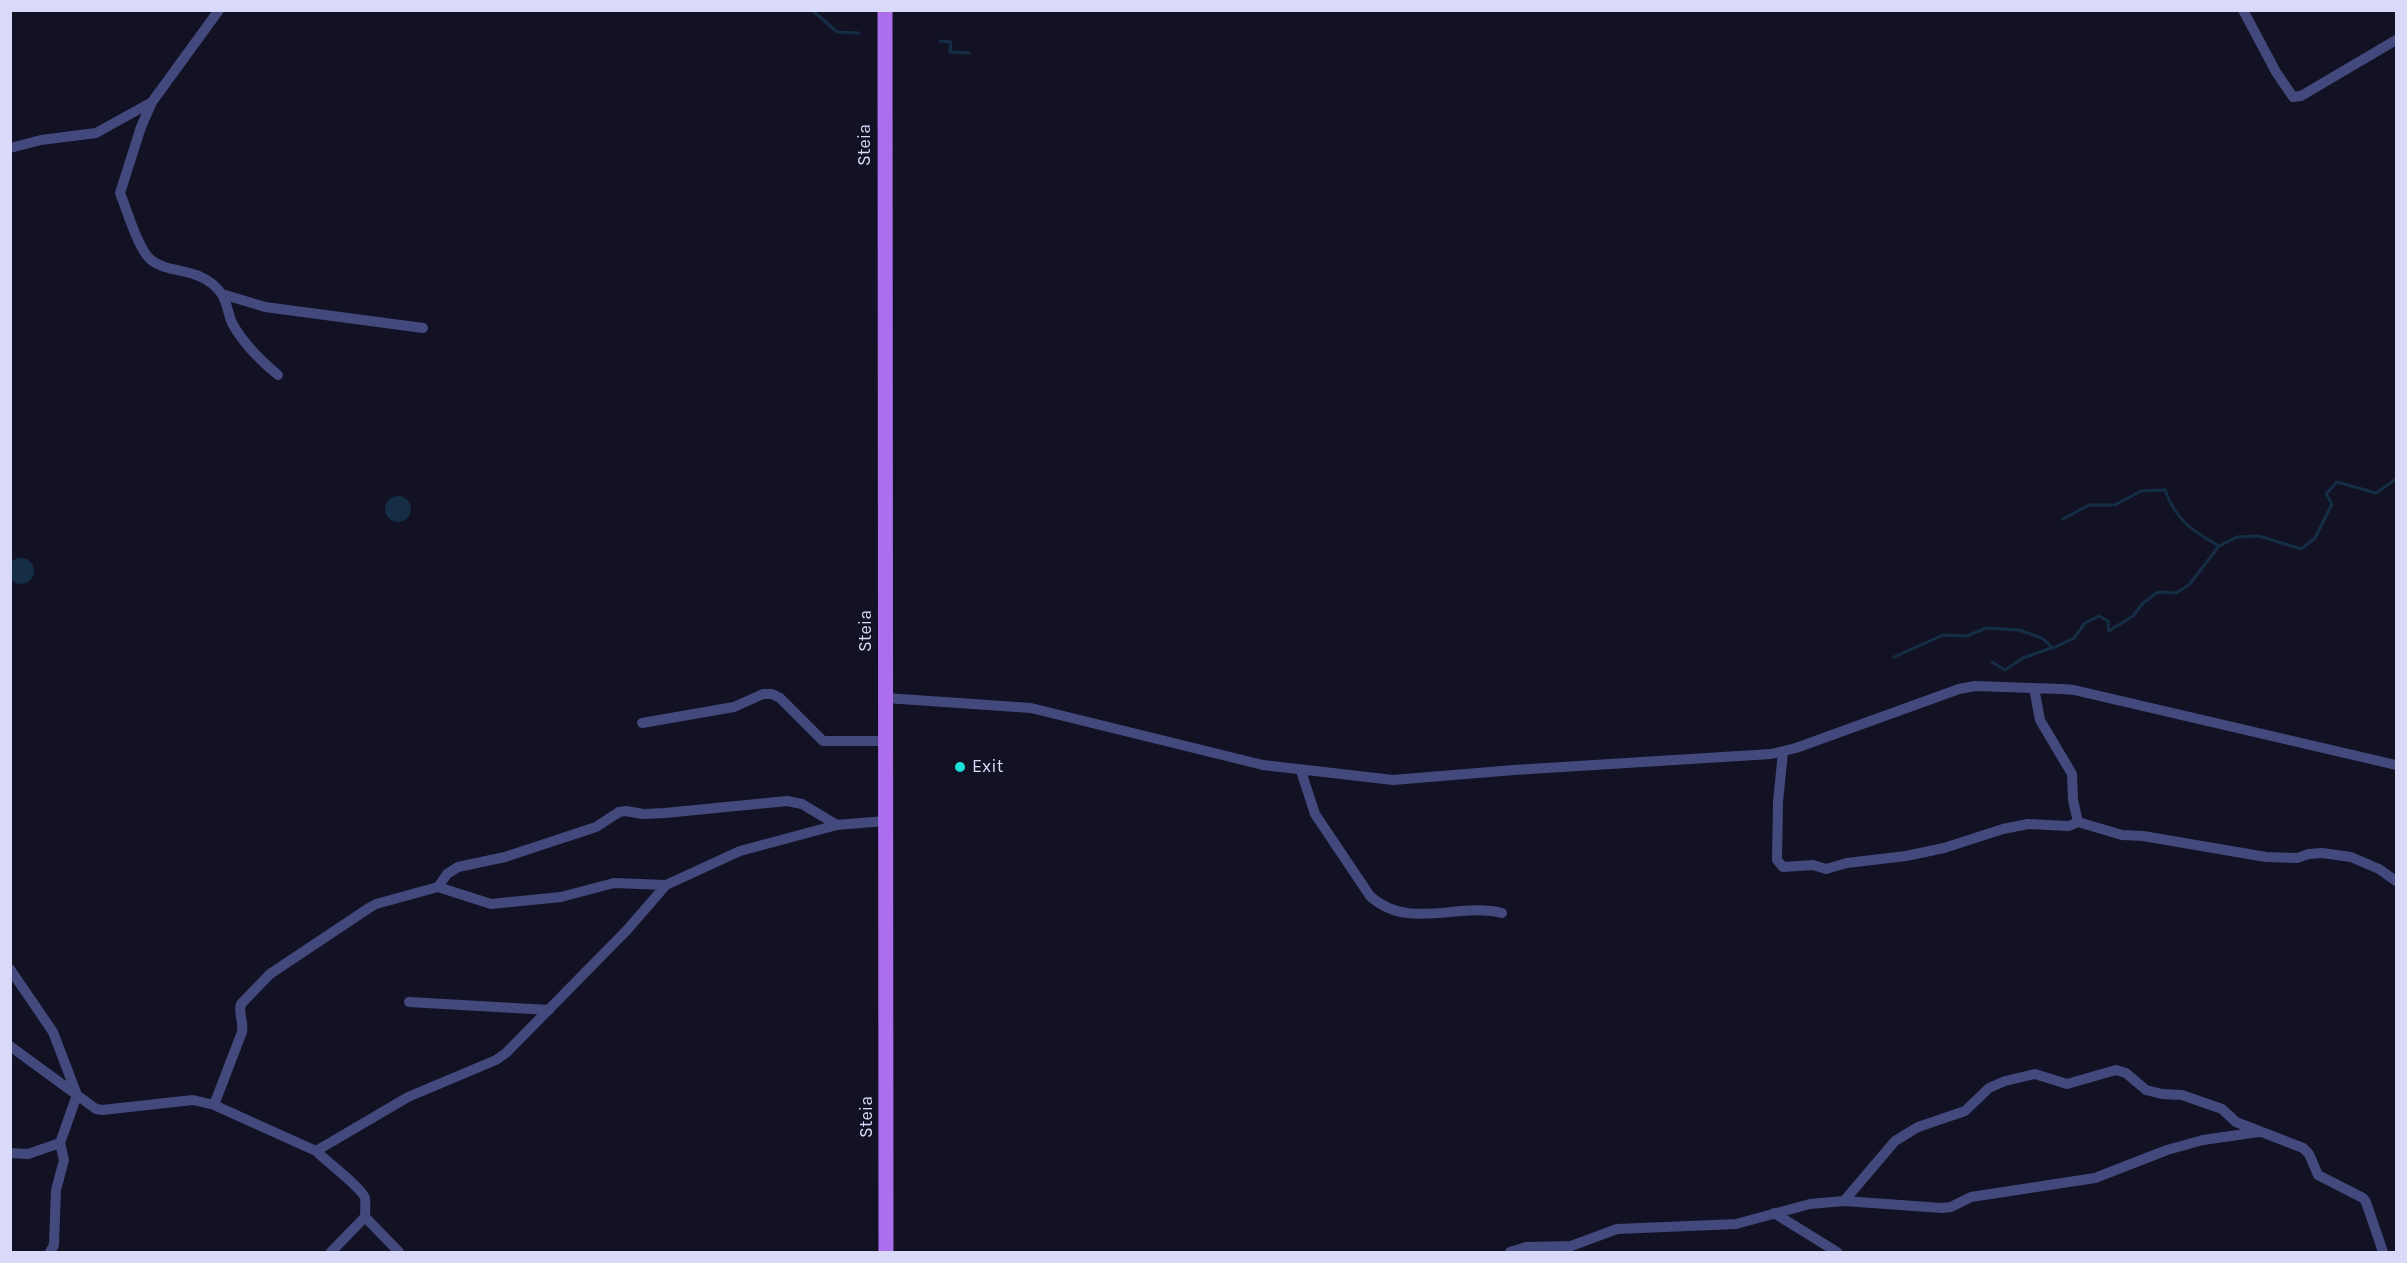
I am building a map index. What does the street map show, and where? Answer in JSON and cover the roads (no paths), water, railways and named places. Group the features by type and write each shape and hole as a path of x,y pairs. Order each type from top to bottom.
{"main road":[{"name":"Steia","path":"885,10 886,1252"}],"street":[{"path":"219,10 152,102 141,127 120,193 149,258 159,264 201,276 222,294 265,307 423,328"},
{"path":"2243,10 2282,82 2293,97 2301,96 2397,40"},
{"path":"10,148 41,140 96,133 152,102"},
{"path":"222,294 231,321 241,337 278,375"},
{"path":"886,698 1031,708 1263,765 1301,771 1409,780 1514,770 1784,752 1959,689 1975,686 2034,688 2074,690 2397,765"},
{"path":"2034,688 2040,720 2072,774 2073,800 2078,822"},
{"path":"642,723 734,707 753,697 772,694 780,698 823,741 885,741"},
{"path":"1784,752 1778,802 1777,860 1783,867 1813,866 1826,869 1847,862 1906,856 1934,850 2028,824 2069,826 2078,822 2122,835 2143,836 2266,857 2297,858 2322,853 2351,857 2379,869 2397,881"},
{"path":"1301,771 1315,813 1370,896 1381,907 1400,912 1443,914 1493,910 1502,913"},
{"path":"438,887 451,870 505,857 596,827 619,812 665,813 787,801 802,804 837,825"},
{"path":"316,1151 408,1097 496,1060 549,1010 627,930 666,885 740,851 837,825 885,820"},
{"path":"214,1105 242,1032 243,1026 239,1010 241,1004 270,974 376,904 438,887 491,904 561,897 614,883 666,885"},
{"path":"10,969 53,1032 77,1095 60,1143 64,1160 56,1190 55,1250"},
{"path":"409,1002 549,1010"},
{"path":"10,1046 92,1107 102,1110 186,1100 214,1105 316,1151 331,1167 362,1190 366,1199 364,1217 330,1252"},
{"path":"1844,1201 1895,1142 1918,1127 1965,1111 1989,1088 2021,1076 2035,1074 2067,1084 2116,1070 2126,1073 2146,1090 2182,1095 2222,1109 2236,1122 2303,1148 2309,1154 2318,1175 2363,1198 2383,1252"},
{"path":"1510,1252 1526,1246 1571,1246 1617,1229 1728,1225 1810,1204 1844,1201 1951,1207 1971,1197 2095,1178 2167,1150 2203,1140 2259,1132"},
{"path":"10,1153 28,1154 60,1143"},
{"path":"1774,1214 1837,1252"},
{"path":"364,1217 399,1252"}],"water":[{"path":"398,496 407,500 411,509 407,518 398,522 389,518 385,509 389,500"},
{"path":"21,558 30,562 34,571 30,580 21,584 12,580 8,571 12,562"}],"waterway":[{"path":"812,10 837,32 859,33"},
{"path":"940,41 951,42 950,52 969,53"},
{"path":"1894,657 1943,635 1967,636 1986,628 2019,630 2042,638 2053,648 2074,638 2085,623 2099,616 2108,621 2109,631 2133,616 2143,603 2158,592 2176,593 2189,585 2219,546 2237,537 2259,536 2301,549 2315,538 2332,504 2326,494 2337,482 2376,493 2396,479"},
{"path":"2063,519 2089,505 2115,505 2141,491 2165,490 2180,517 2200,535 2219,546"},
{"path":"1992,662 2005,670 2023,658 2051,648"}],"place":[{"name":"Exit","path":"960,767"}]}
